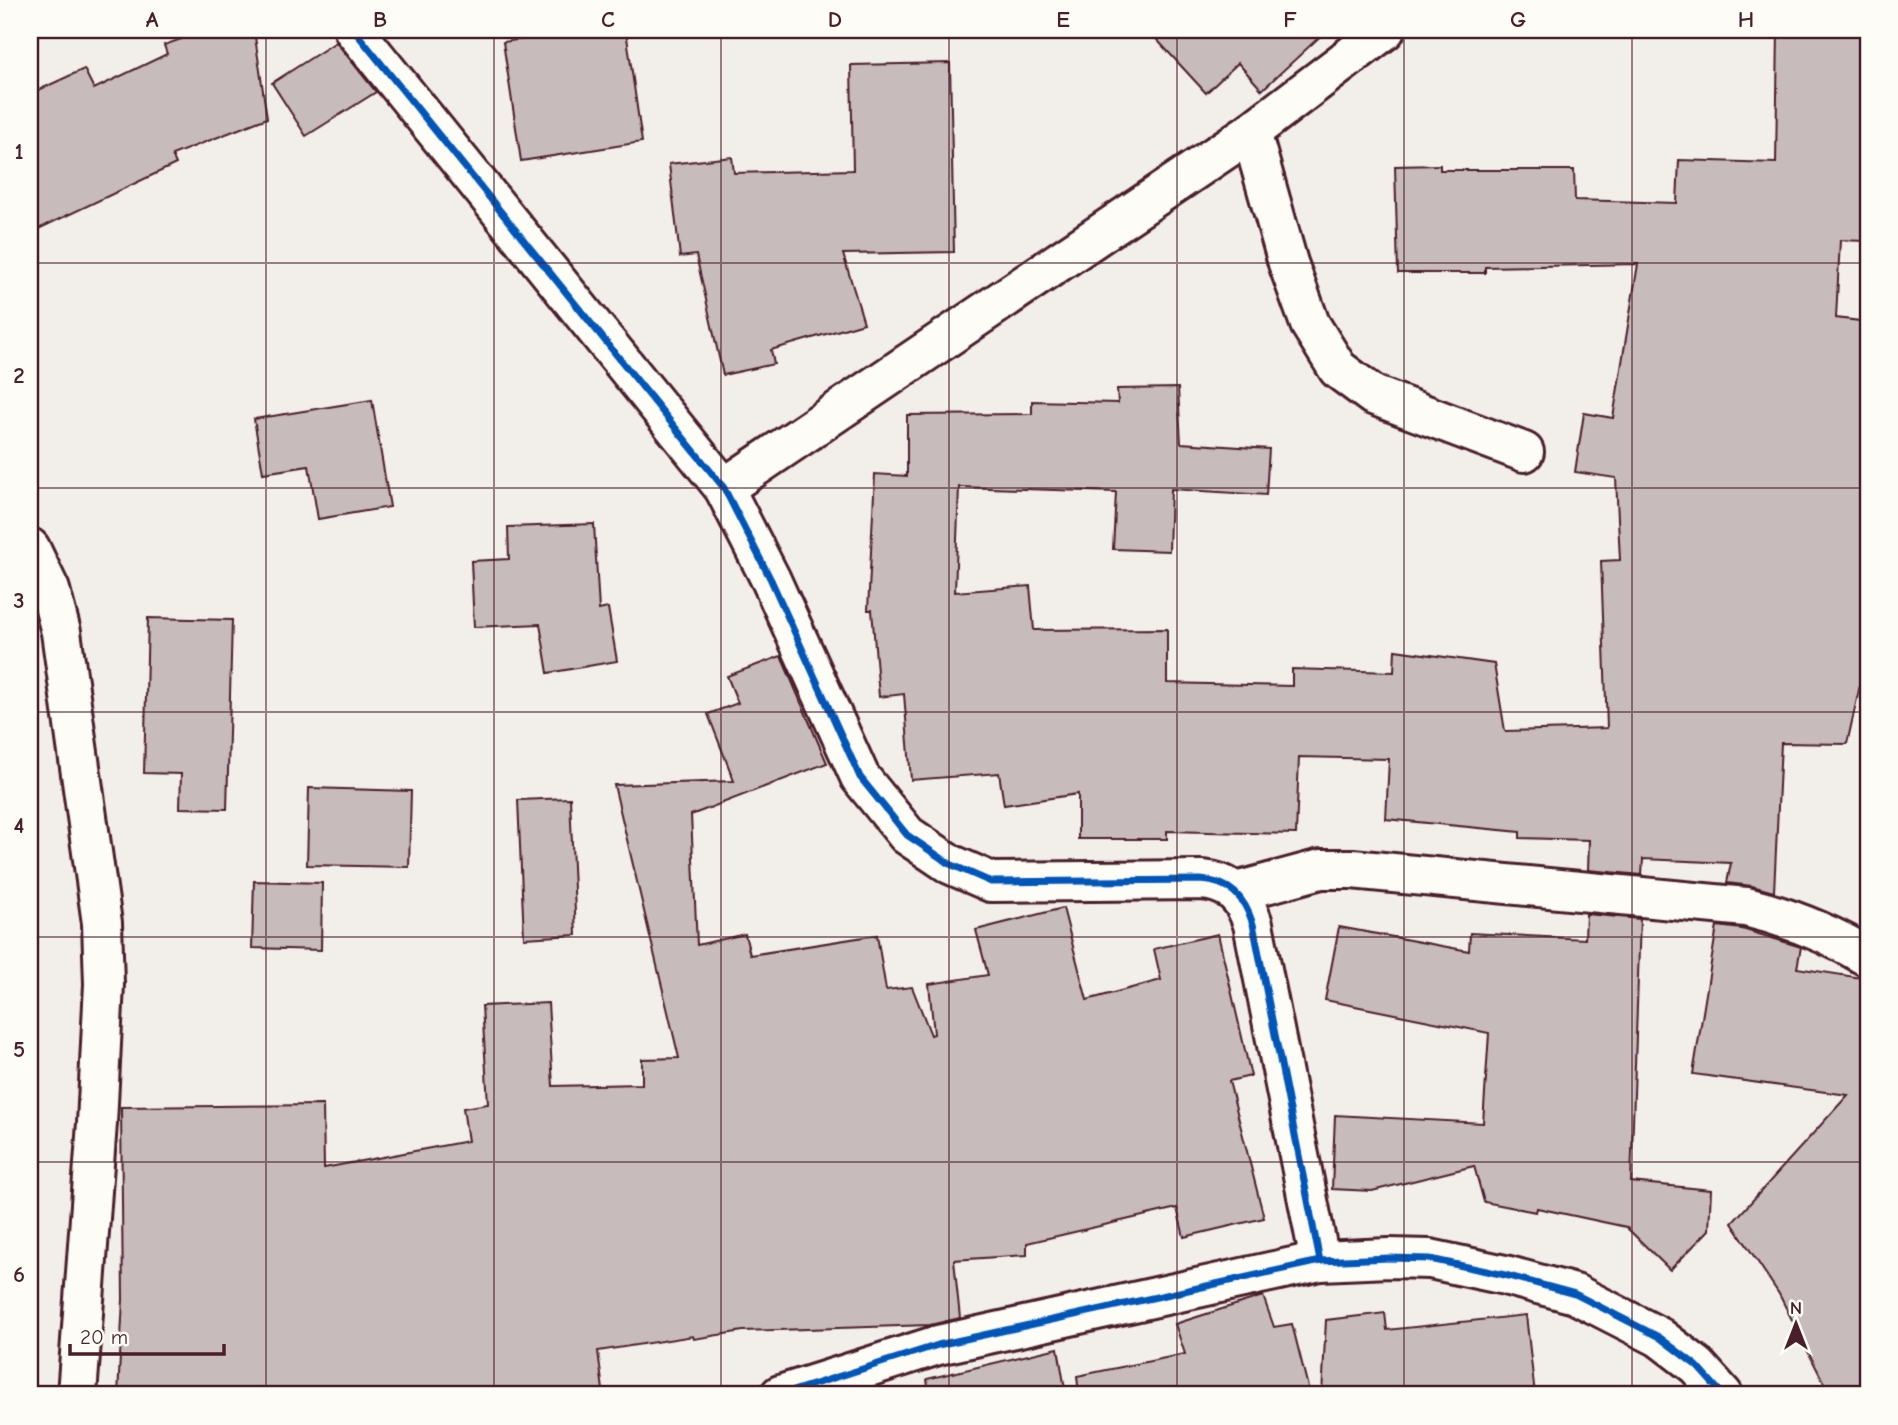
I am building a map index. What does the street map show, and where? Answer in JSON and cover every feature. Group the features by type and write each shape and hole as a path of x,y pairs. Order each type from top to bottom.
{"street":[{"path":"354,30 724,488 771,580 860,777 907,835 950,864 991,882 1214,880 1236,892 1248,909 1253,924 1320,1261"},
{"path":"724,488 1251,132 1385,30"},
{"path":"1251,132 1288,263 1310,324 1338,369 1373,394 1524,452"},
{"path":"30,548 50,590 61,632 102,923 104,984 97,1124 77,1395"},
{"path":"1236,892 1321,869 1352,869 1746,907 1804,923 1868,957"},
{"path":"780,1395 938,1345 1320,1261 1389,1258 1430,1259 1575,1294 1658,1337 1697,1366 1723,1395"}],"building":[{"path":"207,30 254,30 267,118 172,155 176,164 30,233 30,94 84,69 94,89 167,54 164,45"},
{"path":"585,30 626,30 642,142 521,161 503,42"},
{"path":"1148,30 1327,30 1262,90 1238,63 1206,93"},
{"path":"1778,30 1868,30 1864,241 1840,240 1836,318 1868,322 1868,649 1847,744 1781,743 1774,892 1727,883 1731,863 1643,859 1642,875 1588,870 1589,840 1520,838 1520,832 1386,819 1389,759 1299,757 1296,834 1167,831 1167,839 1078,839 1078,794 1004,805 999,773 911,780 904,694 879,697 872,610 868,610 875,474 907,476 907,415 1032,414 1032,401 1118,403 1117,389 1178,388 1181,443 1269,449 1266,495 1171,489 1169,551 1113,549 1116,492 959,487 955,592 1030,586 1034,630 1167,629 1167,683 1292,686 1292,669 1394,672 1395,650 1494,664 1505,731 1607,728 1601,561 1620,560 1616,478 1575,472 1584,413 1613,418 1638,264 1485,267 1485,273 1398,273 1395,166 1440,165 1440,170 1574,170 1575,200 1677,203 1679,160 1776,163"},
{"path":"336,42 376,92 306,136 272,83"},
{"path":"950,63 954,252 843,254 864,323 771,350 774,364 723,375 696,255 680,257 669,164 732,157 734,173 853,170 851,65"},
{"path":"372,400 390,507 318,519 309,466 263,473 254,419"},
{"path":"594,524 599,610 608,608 617,661 548,673 540,624 474,627 471,561 509,559 508,527"},
{"path":"148,618 232,620 227,809 180,808 181,774 144,773"},
{"path":"781,656 827,763 691,815 697,945 745,934 750,955 877,935 886,990 912,987 931,1035 934,1034 929,984 988,975 976,930 1063,908 1087,1000 1161,980 1154,949 1218,934 1251,1076 1229,1081 1264,1218 1184,1237 1177,1208 1027,1243 1027,1255 954,1260 960,1318 930,1325 743,1331 598,1351 603,1390 553,1395 118,1395 123,1299 121,1107 323,1105 324,1168 468,1141 463,1108 488,1104 482,1006 548,1003 553,1086 642,1084 642,1059 679,1058 614,785 734,781 708,714 738,703 727,676"},
{"path":"309,788 411,791 409,867 307,865"},
{"path":"570,798 576,935 524,938 518,800"},
{"path":"254,881 322,883 321,950 252,948"},
{"path":"1586,914 1640,919 1631,1182 1711,1190 1709,1230 1670,1270 1626,1227 1537,1208 1536,1212 1484,1202 1474,1166 1372,1191 1332,1189 1335,1115 1483,1123 1489,1033 1325,1000 1339,927 1469,951 1470,933 1585,939"},
{"path":"1717,926 1742,929 1801,947 1797,968 1868,979 1868,1395 1830,1395 1779,1294 1732,1223 1848,1095 1693,1074"},
{"path":"1263,1296 1274,1327 1292,1324 1310,1395 1079,1395 1077,1376 1185,1354 1175,1324"},
{"path":"1385,1313 1387,1330 1526,1315 1535,1395 1322,1395 1326,1320"},
{"path":"1058,1348 1066,1395 929,1395 927,1379"}],"cycle path":[{"path":"354,30 724,488 771,580 860,777 907,835 950,864 991,882 1201,880 1221,884 1241,899 1253,924 1320,1261"},
{"path":"780,1395 938,1345 1320,1261 1389,1258 1430,1259 1575,1294 1659,1337 1697,1366 1723,1395"}]}
